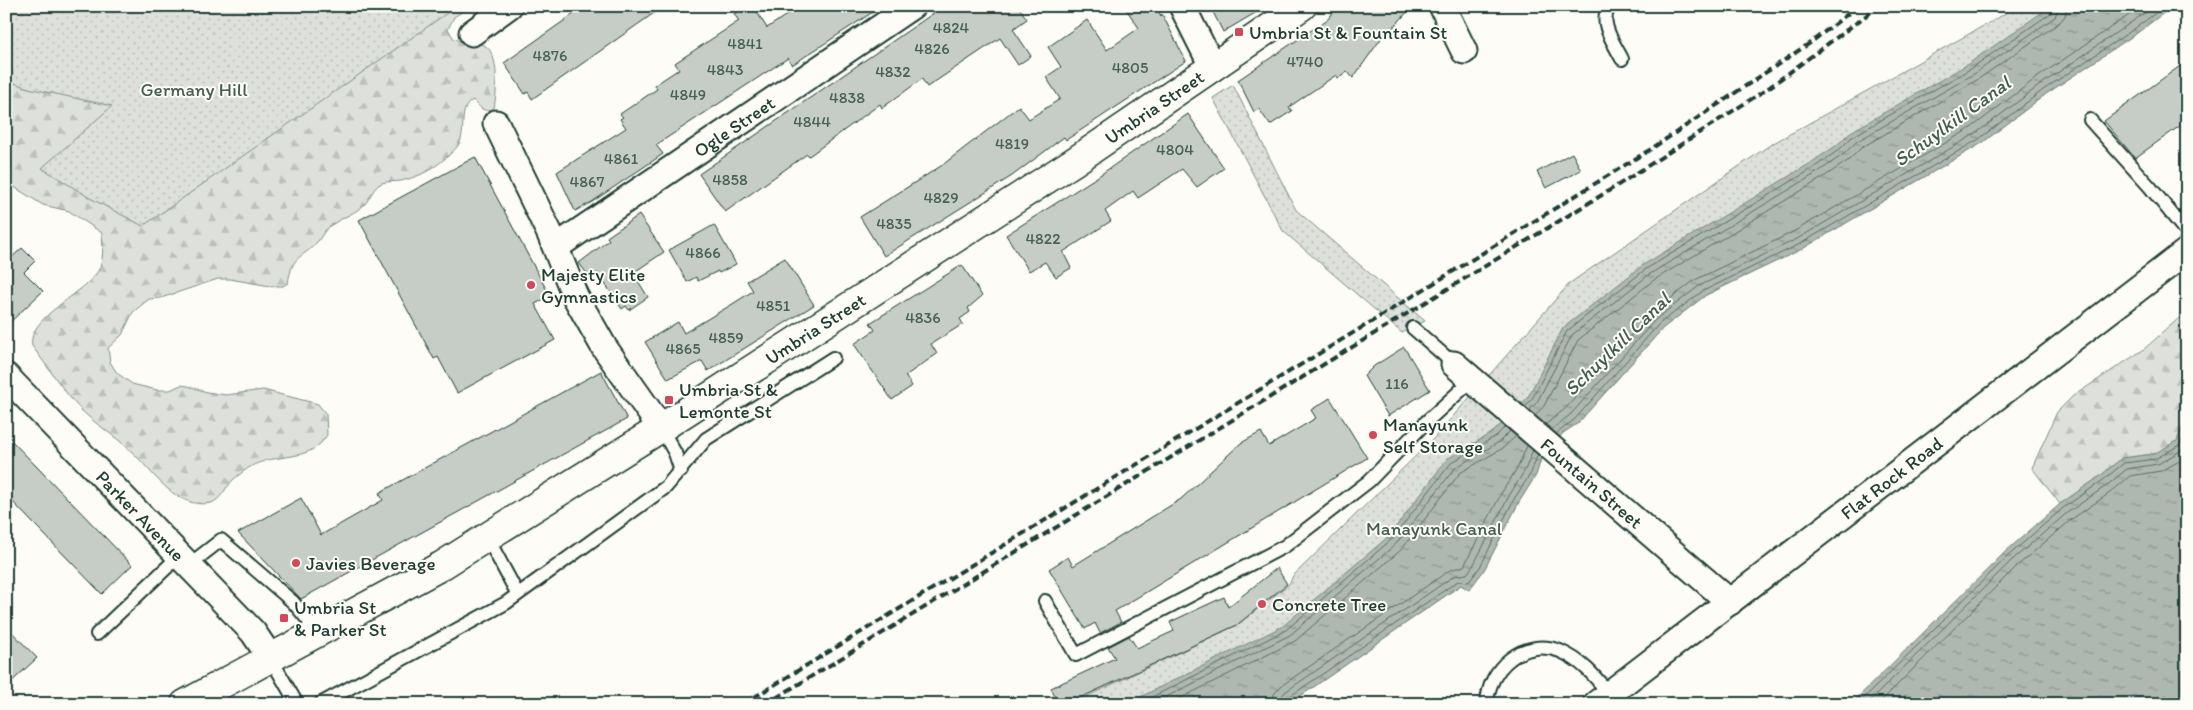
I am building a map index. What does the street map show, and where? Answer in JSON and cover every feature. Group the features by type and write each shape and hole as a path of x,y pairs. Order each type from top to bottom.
{"main road":[{"name":"Umbria Street","path":"185,704 441,566 661,428 1075,161 1302,6"}],"street":[{"path":"472,33 509,6"},
{"name":"Ogle Street","path":"556,247 912,6"},
{"path":"1182,6 1212,68"},
{"path":"1442,6 1464,52"},
{"path":"496,123 556,247 575,296 594,332 661,428"},
{"name":"Flat Rock Road","path":"1603,699 2187,251"},
{"name":"Fountain Street","path":"1463,372 1730,602"},
{"name":"Parker Avenue","path":"6,376 253,632 270,657"}],"lane":[{"path":"1611,6 1607,10 1604,21 1622,59"},
{"path":"2090,120 2150,187 2187,233"},
{"path":"1045,601 1076,655 1285,546 1369,481 1426,422 1463,372 1413,328"},
{"path":"320,704 495,609 666,487 706,439 833,358"},
{"path":"661,428 675,453 681,471"},
{"path":"487,537 517,593"},
{"path":"97,634 184,560 221,540 293,602 318,632"},
{"path":"1487,704 1490,686 1496,672 1503,663 1515,655 1531,649 1544,648 1558,650 1586,666 1603,699"},
{"path":"270,657 297,704"}],"green space":[{"path":"6,6 471,6 454,17 448,29 454,39 481,44 489,49 495,64 495,101 494,108 490,110 482,109 473,100 468,104 464,113 462,137 458,146 451,153 426,172 401,181 387,182 379,185 365,204 330,226 312,247 295,261 288,283 283,286 218,279 161,298 149,299 133,312 122,335 108,348 110,362 117,373 132,384 157,390 170,390 181,385 226,395 263,390 318,404 326,414 327,435 313,449 295,456 253,465 234,479 214,502 198,504 186,501 166,487 125,446 81,410 32,346 33,336 38,326 47,316 91,280 98,271 102,258 102,233 69,211 43,205 6,182"},
{"name":"Germany Hill","path":"6,6 457,6 143,226 90,198 42,168 112,106 28,88 6,80"},
{"name":"Manayunk Canal","path":"2015,6 2173,6 2137,33 2046,94 1982,143 1802,249 1706,295 1663,328 1578,423 1563,433 1541,459 1536,475 1519,502 1484,570 1469,590 1461,585 1289,704 1071,704 1237,625 1289,584 1293,576 1434,438 1570,283 1770,145 2003,15"},
{"path":"1233,85 1296,210 1425,321 1402,333 1283,231 1213,98"},
{"path":"2187,311 2187,415 2177,441 2154,454 2122,458 2099,477 2060,504 2032,468 2057,412 2073,396 2143,350"}],"water":[{"name":"Manayunk Canal","path":"2051,6 2173,6 2137,33 2046,94 1982,143 1802,249 1706,295 1663,328 1578,423 1563,433 1541,459 1536,475 1519,502 1484,570 1469,590 1461,585 1289,704 1126,704 1283,626 1389,536 1447,459 1493,432 1528,397 1563,328 1643,265 1809,164 1837,145 1849,133 1968,64"},
{"path":"2187,415 2187,704 1851,704 2005,552 2060,504 2099,477 2122,458 2154,454 2177,441"}],"building":[{"path":"585,6 664,6 532,99 528,92 525,94 504,63"},
{"path":"734,6 753,6 767,28 800,6 882,6 792,65 788,58 656,145 663,154 592,202 575,211 557,172 626,128 620,119 623,117 620,114 657,89 655,85 679,69 675,63 739,21 734,14 738,12"},
{"path":"944,6 1018,6 1027,19 1013,29 1031,56 1018,65 1000,38 927,87 922,79 882,108 880,104 809,156 807,154 725,212 699,174"},
{"path":"1124,6 1156,6 1186,61 1066,140 1064,137 1012,176 884,256 860,217 941,166 1019,106 1029,119 1060,99 1046,77 1061,67 1048,47 1087,20 1107,50 1139,28"},
{"path":"1210,6 1267,6 1223,32"},
{"path":"1338,6 1413,6 1387,34 1385,33 1353,78 1347,71 1338,78 1336,75 1289,107 1292,111 1270,125 1259,109 1254,112 1238,80 1328,19"},
{"path":"2187,61 2187,121 2135,158 2104,121"},
{"path":"1188,114 1224,168 1197,187 1182,169 1138,198 1133,191 1105,211 1111,221 1063,252 1071,268 1056,277 1045,262 1029,271 1006,235 1097,177"},
{"path":"1572,153 1581,170 1546,188 1537,172"},
{"path":"475,157 550,296 535,304 555,340 457,393 438,357 434,359 359,220"},
{"path":"639,215 664,252 633,273 648,297 629,310 626,306 622,309 598,273 591,279 579,263 609,240 607,237"},
{"path":"714,225 736,264 698,281 696,277 687,282 669,250"},
{"path":"22,248 35,261 24,272 43,291 6,326 6,253 11,258"},
{"path":"785,258 814,305 708,371 702,361 668,379 645,342 678,322 684,333 731,305 753,291 747,281"},
{"path":"962,265 982,296 968,308 970,312 960,319 963,324 931,344 937,354 905,376 912,386 892,400 854,344 875,330 870,323"},
{"path":"1404,347 1430,390 1388,416 1364,376 1374,366"},
{"path":"601,371 627,419 301,599 238,533 301,498 321,535 383,500 379,493"},
{"path":"1330,398 1367,458 1115,611 1121,622 1100,633 1095,623 1085,629 1049,569 1068,557 1073,566 1181,499 1241,443 1261,432 1269,446 1316,418 1311,410"},
{"path":"6,435 132,565 102,594 6,495"},
{"path":"1277,568 1287,584 1237,625 1067,704 1058,704 1051,688 1115,658 1108,647 1129,636 1137,648 1174,631 1170,622 1224,597 1228,607"},
{"path":"6,626 37,658 6,687"}],"railway":[{"path":"743,704 1371,322 1651,149 1810,43 1858,6"},
{"path":"766,704 1615,187 1767,89 1879,6"}],"place":[{"name":"Umbria St & Fountain St","path":"1239,32"},
{"name":"Majesty Elite Gymnastics","path":"531,285"},
{"name":"Umbria St & Lemonte St","path":"669,400"},
{"name":"Manayunk Self Storage","path":"1373,435"},
{"name":"Javies Beverage","path":"296,563"},
{"name":"Concrete Tree","path":"1262,604"},
{"name":"Umbria St & Parker St","path":"284,618"}],"water label":[{"name":"Schuylkill Canal","path":"1952,121"},
{"name":"Schuylkill Canal","path":"1617,344"}]}
